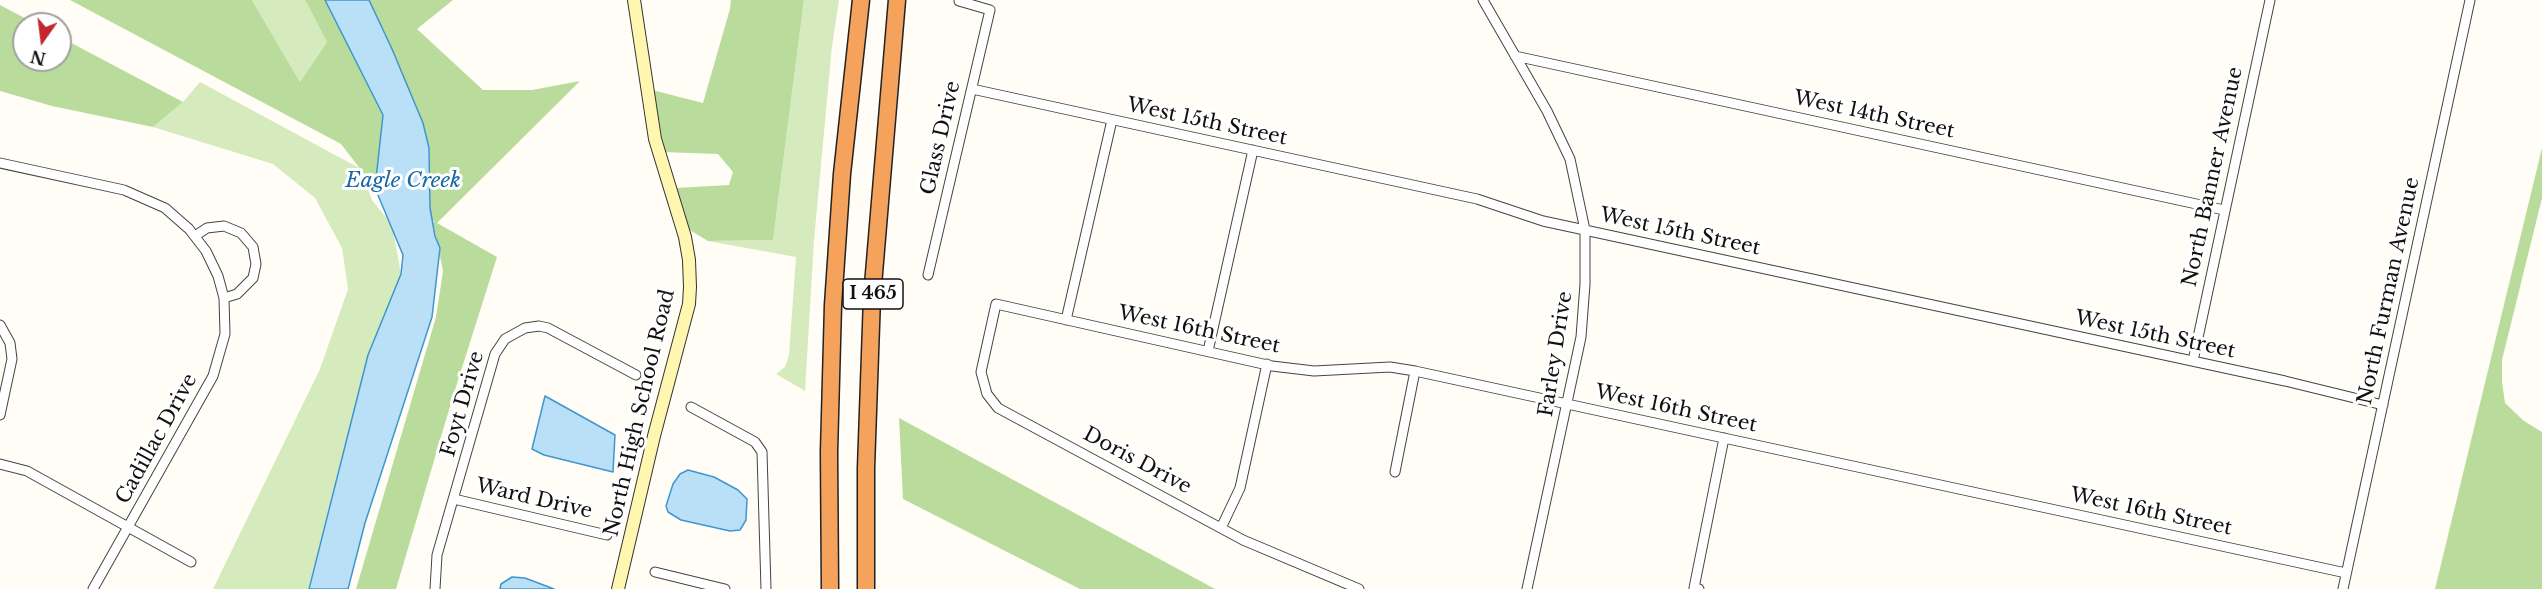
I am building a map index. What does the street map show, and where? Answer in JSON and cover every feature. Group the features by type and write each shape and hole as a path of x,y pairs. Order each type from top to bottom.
{"highway":[{"name":"I 465","path":"830,589 828,452 833,305 842,174 861,0"},
{"name":"I 465","path":"866,589 872,297 897,0"}],"street":[{"name":"North High School Road","path":"618,589 654,436 689,304 690,287 685,237 655,139 634,0"},
{"name":"Farley Drive","path":"1483,0 1547,111 1570,159 1585,230 1583,324 1568,404 1527,589"},
{"name":"North Banner Avenue","path":"2193,362 2270,0"},
{"name":"North Furman Avenue","path":"2343,589 2470,0"},
{"name":"Glass Drive","path":"928,275 990,10 959,1"},
{"name":"West 14th Street","path":"1515,56 2224,210"},
{"name":"West 15th Street","path":"972,89 1477,199 1543,221 2383,405"},
{"path":"1066,320 1112,120"},
{"path":"1208,351 1253,150"},
{"name":"Cadillac Drive","path":"0,163 133,194 165,208 195,236 211,259 224,298 225,334 213,376 93,589"},
{"path":"195,236 207,228 225,226 241,233 253,247 256,264 253,278 241,291 224,298"},
{"name":"West 16th Street","path":"996,304 1267,364 1314,371 1390,367 1415,371 2346,573"},
{"name":"Doris Drive","path":"996,304 981,372 985,389 995,405 1006,413 1263,550 1359,589"},
{"path":"0,325 10,343 12,359 0,416"},
{"name":"Foyt Drive","path":"435,589 437,555 495,354 501,343 512,333 529,327 548,328 636,375"},
{"path":"1221,528 1240,488 1267,364"},
{"path":"1395,472 1415,371"},
{"path":"691,407 757,443 762,452 766,589"},
{"path":"1697,588 1724,438"},
{"path":"0,464 27,471 191,562"},
{"name":"Ward Drive","path":"454,499 607,534"},
{"path":"655,572 725,589"}],"green space":[{"path":"70,0 252,0 300,82 327,42 305,0 329,0 383,116 375,188 341,144"},
{"path":"252,0 305,0 327,42 300,82"},
{"path":"369,0 453,0 417,29 483,90 532,90 580,81 437,223 497,257 396,589 356,589 436,317 443,271 433,222 435,222 432,220 430,208 430,152 423,123"},
{"path":"731,0 804,0 773,240 708,241 688,229 676,188 729,185 733,172 718,154 663,152 652,90 703,103"},
{"path":"804,0 839,0 832,46 814,240 805,391 776,374 785,367 789,355 796,257 708,241 773,240"},
{"path":"0,5 13,12 12,72 72,72 72,43 183,102 153,127 52,106 0,91"},
{"path":"200,82 361,169 372,200 392,225 401,274 368,355 308,589 213,589 320,369 348,289 342,248 315,198 273,164 153,127 183,102"},
{"path":"2542,148 2542,198 2502,360 2502,382 2505,403 2524,421 2542,432 2542,589 2435,589"},
{"path":"899,418 1215,589 1080,589 903,499"}],"water":[{"name":"Eagle Creek","path":"325,0 369,0 392,49 423,123 429,148 430,208 435,236 440,248 432,317 365,523 348,589 309,589 368,355 401,274 403,255 375,188 383,115"},
{"path":"545,396 615,435 613,472 544,455 532,449"},
{"path":"688,470 714,477 738,490 747,499 746,520 740,530 730,531 681,520 668,512 666,506 673,484 680,474"},
{"path":"512,577 525,578 554,589 500,589 501,584"}]}
